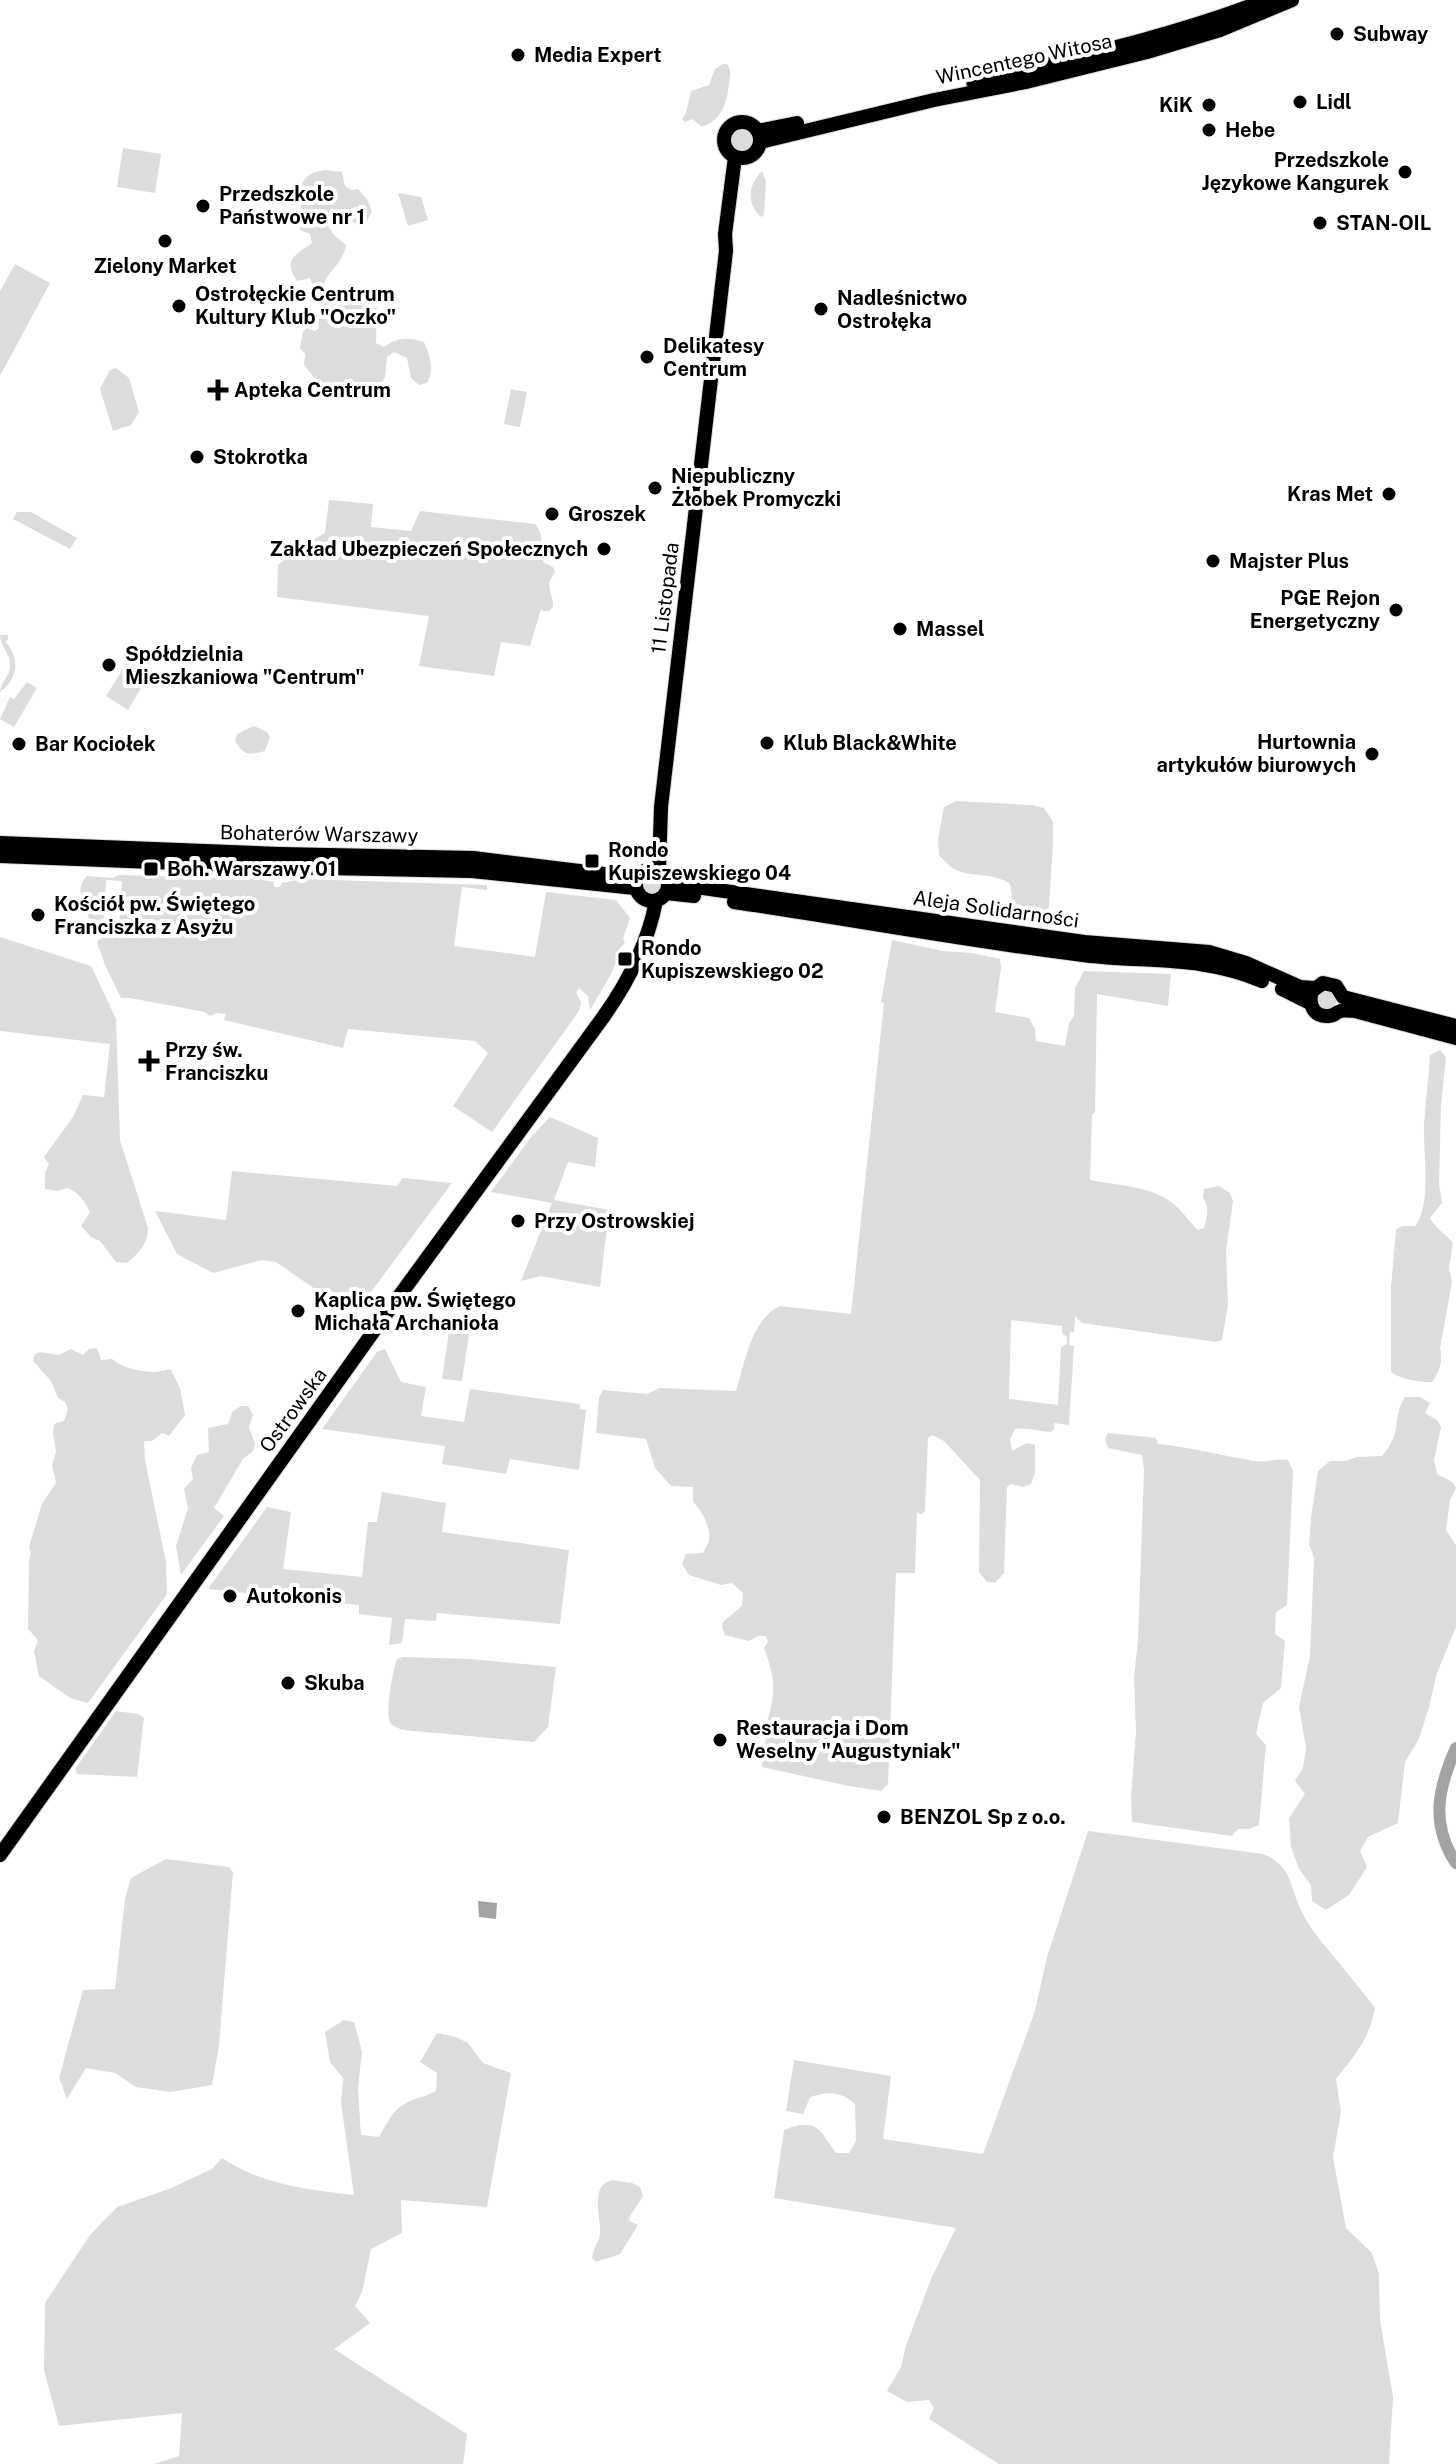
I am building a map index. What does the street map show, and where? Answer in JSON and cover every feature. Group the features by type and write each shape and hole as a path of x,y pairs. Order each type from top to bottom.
{"main road":[{"name":"Wincentego Witosa","path":"759,136 1144,41 1212,21 1266,0"},
{"name":"Wincentego Witosa","path":"759,136 1026,82 1147,52 1220,30 1292,0"},
{"path":"737,122 747,122 759,136 754,153 739,157 725,148 724,135 728,127 737,122"},
{"name":"11 Listopada","path":"645,876 661,807 726,251 733,235 739,157"},
{"name":"Bohaterów Warszawy","path":"0,843 473,858 645,876"},
{"name":"Bohaterów Warszawy","path":"0,856 645,876"},
{"path":"665,875 659,894 640,897 645,876 665,875"},
{"name":"Ostrowska","path":"0,1855 604,1016 632,970 659,894"},
{"name":"Aleja Solidarności","path":"659,894 1083,955 1201,963 1312,995"},
{"path":"1323,983 1333,984 1338,988 1340,1004 1330,1015 1323,1016 1314,1011 1312,995 1323,983"},
{"path":"1340,1004 1456,1026"},
{"path":"1340,1004 1355,1011 1456,1038"}],"shaded area":[{"path":"727,64 730,75 727,97 719,115 702,127 692,119 685,122 682,119 691,91 709,85 715,69"},
{"path":"736,128 746,128 753,135 753,145 746,152 736,152 729,145 729,135"},
{"path":"123,148 161,154 155,193 117,187"},
{"path":"325,170 342,172 345,186 351,190 358,189 372,212 365,224 358,226 352,221 352,215 358,211 355,207 331,214 327,224 346,245 323,287 314,288 310,278 297,281 291,262 296,254 312,243 310,234 300,230 302,183 310,175"},
{"path":"762,171 766,181 764,215 761,217 753,206 751,194 754,182"},
{"path":"398,193 421,197 428,220 408,226"},
{"path":"15,264 50,283 0,376 0,291"},
{"path":"339,288 354,300 377,308 376,343 384,347 403,339 424,342 431,368 427,383 419,385 411,378 407,358 394,352 387,357 385,377 375,399 369,400 358,392 332,392 315,379 304,365 305,354 300,348 303,332 307,328 315,331 319,328 323,305"},
{"path":"116,368 129,378 139,412 131,425 113,431 100,389 110,370"},
{"path":"511,389 527,392 520,427 504,424"},
{"path":"329,500 373,504 371,527 411,531 420,511 535,524 540,533 544,563 555,571 549,584 553,607 549,611 541,609 530,646 501,642 494,676 419,666 429,616 277,597 278,565 325,533"},
{"path":"17,512 31,512 77,538 70,549 13,519"},
{"path":"0,635 8,635 5,641 13,654 15,668 11,681 0,692 10,667"},
{"path":"133,653 138,657 147,678 128,710 106,696"},
{"path":"27,682 37,688 14,727 0,719 10,697 14,699"},
{"path":"254,726 267,732 270,737 265,751 247,753 235,741 237,734"},
{"path":"956,801 1044,808 1053,822 1053,842 1049,907 1043,919 1028,920 1005,915 1003,911 1012,897 1010,884 997,878 954,869 939,855 938,839 944,807"},
{"path":"119,875 257,879 273,882 274,887 302,879 487,885 487,890 462,887 454,946 535,957 546,892 616,900 630,918 623,939 625,943 619,949 621,951 610,976 590,1010 588,996 579,988 576,993 581,1002 579,1011 492,1132 453,1106 488,1053 475,1041 348,1029 343,1048 224,1020 226,1014 210,1016 205,1012 121,998 97,943 114,929 119,929 122,881 106,880 103,929 95,932 81,896 87,876 113,878"},
{"path":"652,876 659,879 662,886 659,893 652,896 645,893 642,886 645,879"},
{"path":"0,937 91,966 116,1019 120,1140 148,1228 142,1248 127,1263 116,1262 100,1241 91,1237 81,1226 90,1212 78,1194 67,1188 58,1191 45,1189 45,1173 49,1164 44,1157 73,1117 83,1095 104,1097 110,1044 0,1031"},
{"path":"892,940 1000,959 995,1012 1029,1018 1035,1029 1036,1041 1065,1046 1069,1023 1074,1016 1075,988 1084,971 1171,974 1168,1006 1097,994 1095,1112 1092,1115 1090,1180 1157,1194 1176,1206 1198,1230 1204,1228 1207,1216 1204,1189 1219,1186 1230,1193 1233,1201 1226,1251 1228,1305 1222,1340 1216,1342 1082,1323 1075,1316 1069,1345 1074,1346 1069,1425 1054,1423 1051,1432 1015,1429 1010,1439 1012,1451 1027,1443 1035,1445 1035,1472 1031,1484 1023,1487 1011,1484 1007,1487 1004,1573 995,1583 987,1582 979,1572 980,1480 944,1441 932,1435 928,1438 925,1511 921,1515 917,1512 915,1573 896,1573 888,1784 881,1791 762,1767 773,1695 773,1678 764,1648 768,1642 766,1636 749,1641 725,1635 723,1622 742,1606 743,1593 732,1583 721,1585 689,1575 682,1564 686,1554 703,1553 709,1540 705,1520 693,1502 693,1487 671,1486 655,1468 646,1439 596,1433 599,1398 603,1390 647,1394 660,1388 736,1391 756,1331 770,1312 780,1306 851,1314 884,1003 881,1002","holes":["1011,1320 1062,1326 1067,1344 1061,1347 1058,1405 1009,1399"]},
{"path":"1327,989 1334,992 1337,999 1334,1006 1327,1009 1320,1006 1317,999 1320,992"},
{"path":"1440,1050 1446,1057 1441,1106 1439,1184 1442,1203 1430,1218 1453,1243 1449,1269 1452,1282 1440,1348 1440,1366 1432,1382 1427,1382 1405,1379 1391,1372 1391,1287 1396,1230 1402,1226 1415,1226 1423,1205 1426,1178 1424,1125 1430,1055"},
{"path":"550,1117 598,1138 595,1167 568,1162 554,1200 609,1210 600,1287 541,1276 521,1281 552,1203 491,1192 531,1137"},
{"path":"232,1171 397,1186 403,1178 452,1183 368,1296 350,1309 344,1309 276,1262 262,1260 213,1273 177,1254 155,1211 226,1220"},
{"path":"450,1325 470,1328 462,1381 442,1379"},
{"path":"97,1348 101,1360 112,1359 125,1367 141,1371 171,1370 180,1388 185,1415 169,1436 162,1433 152,1441 144,1441 145,1460 166,1562 167,1594 88,1703 70,1698 39,1676 34,1651 38,1640 28,1629 29,1547 42,1504 56,1483 52,1465 56,1452 54,1424 64,1421 68,1409 65,1402 58,1398 51,1381 33,1361 35,1354 40,1352 59,1355 71,1349 83,1355 89,1349"},
{"path":"385,1349 401,1382 426,1387 421,1416 464,1422 470,1389 580,1404 580,1409 586,1410 579,1470 510,1459 506,1474 442,1464 445,1446 322,1429 377,1352"},
{"path":"1405,1397 1420,1397 1430,1403 1425,1413 1437,1420 1441,1427 1434,1460 1437,1474 1452,1482 1456,1488 1450,1500 1446,1530 1456,1545 1456,1627 1437,1673 1419,1739 1405,1762 1398,1823 1368,1837 1360,1851 1367,1867 1349,1895 1326,1910 1312,1901 1311,1885 1299,1869 1291,1847 1289,1818 1305,1794 1295,1781 1303,1768 1306,1747 1299,1707 1310,1656 1314,1558 1309,1544 1318,1471 1330,1461 1382,1456 1393,1439"},
{"path":"241,1406 248,1406 253,1415 249,1427 255,1444 253,1451 243,1459 214,1508 224,1516 181,1575 176,1546 188,1508 184,1489 193,1479 191,1468 197,1455 209,1452 208,1428 228,1424 232,1412"},
{"path":"1108,1433 1156,1438 1158,1444 1255,1461 1288,1460 1293,1471 1287,1605 1276,1612 1275,1634 1285,1641 1281,1688 1263,1703 1256,1734 1266,1745 1259,1825 1238,1829 1232,1836 1132,1822 1136,1732 1134,1677 1144,1470 1142,1455 1108,1448 1105,1439"},
{"path":"382,1492 446,1503 442,1532 569,1550 560,1624 437,1613 436,1621 405,1619 402,1643 389,1645 392,1618 359,1614 359,1605 208,1589 267,1507 291,1512 283,1569 362,1577 368,1522 377,1522"},
{"path":"397,1659 556,1667 548,1727 534,1742 403,1730 391,1724 389,1703"},
{"path":"116,1711 138,1714 144,1718 137,1777 77,1774 75,1769"},
{"path":"1088,1831 1263,1854 1272,1858 1288,1876 1300,1908 1312,1928 1375,2008 1356,2054 1336,2079 1341,2112 1333,2157 1346,2228 1372,2253 1379,2274 1380,2320 1393,2397 1389,2464 999,2464 929,2419 934,2408 929,2400 907,2402 887,2391 901,2367 931,2279 956,2228 774,2198 784,2130 804,2125 816,2128 836,2153 849,2153 856,2141 855,2104 845,2097 834,2093 817,2095 810,2097 803,2114 786,2111 794,2060 891,2076 883,2139 983,2154 1035,2011 1047,1957"},
{"path":"166,1859 229,1867 233,1872 219,2045 212,2085 170,2092 136,2087 115,2073 86,2068 67,2099 59,2078 83,1990 115,1989 125,1898 131,1878"},
{"path":"478,1901 497,1903 496,1919 479,1917"},
{"path":"344,2020 354,2022 362,2052 358,2088 361,2135 379,2137 400,2107 436,2091 437,2073 420,2062 437,2033 468,2043 483,2063 511,2073 487,2207 401,2200 402,2233 371,2249 362,2292 355,2306 370,2323 334,2349 467,2434 463,2464 154,2464 179,2456 182,2413 59,2426 44,2370 45,2303 90,2235 117,2207 169,2189 212,2169 222,2158 269,2180 354,2195 341,2103 343,2078 330,2062 325,2032"},
{"path":"612,2180 640,2187 643,2196 629,2221 638,2225 620,2254 596,2262 592,2258 600,2233 598,2195 605,2183"}],"waterway":[{"path":"1456,1748 1445,1777 1440,1806 1442,1834 1456,1863"}],"place":[{"name":"Subway","path":"1337,34"},
{"name":"Media Expert","path":"518,55"},
{"name":"Lidl","path":"1300,102"},
{"name":"KiK","path":"1209,105"},
{"name":"Hebe","path":"1209,130"},
{"name":"Przedszkole Językowe Kangurek","path":"1405,172"},
{"name":"Przedszkole Państwowe nr 1","path":"203,206"},
{"name":"STAN-OIL","path":"1320,223"},
{"name":"Zielony Market","path":"165,241"},
{"name":"Ostrołęckie Centrum Kultury Klub \"Oczko\"","path":"179,306"},
{"name":"Nadleśnictwo Ostrołęka","path":"821,309"},
{"name":"Delikatesy Centrum","path":"647,357"},
{"name":"Apteka Centrum","path":"218,390"},
{"name":"Stokrotka","path":"197,457"},
{"name":"Niepubliczny Żłobek Promyczki","path":"655,488"},
{"name":"Kras Met","path":"1389,494"},
{"name":"Groszek","path":"552,514"},
{"name":"Zakład Ubezpieczeń Społecznych","path":"604,549"},
{"name":"Majster Plus","path":"1213,561"},
{"name":"PGE Rejon Energetyczny","path":"1396,610"},
{"name":"Massel","path":"900,629"},
{"name":"Spółdzielnia Mieszkaniowa \"Centrum\"","path":"109,665"},
{"name":"Klub Black&White","path":"767,743"},
{"name":"Bar Kociołek","path":"19,744"},
{"name":"Hurtownia artykułów biurowych","path":"1372,754"},
{"name":"Rondo Kupiszewskiego 04","path":"592,861"},
{"name":"Boh. Warszawy 01","path":"151,869"},
{"name":"Kościół pw. Świętego Franciszka z Asyżu","path":"38,915"},
{"name":"Rondo Kupiszewskiego 02","path":"625,959"},
{"name":"Przy św. Franciszku","path":"149,1061"},
{"name":"Przy Ostrowskiej","path":"518,1221"},
{"name":"Kaplica pw. Świętego Michała Archanioła","path":"298,1311"},
{"name":"Autokonis","path":"230,1596"},
{"name":"Skuba","path":"288,1683"},
{"name":"Restauracja i Dom Weselny \"Augustyniak\"","path":"720,1740"},
{"name":"BENZOL Sp z o.o.","path":"884,1817"}]}
